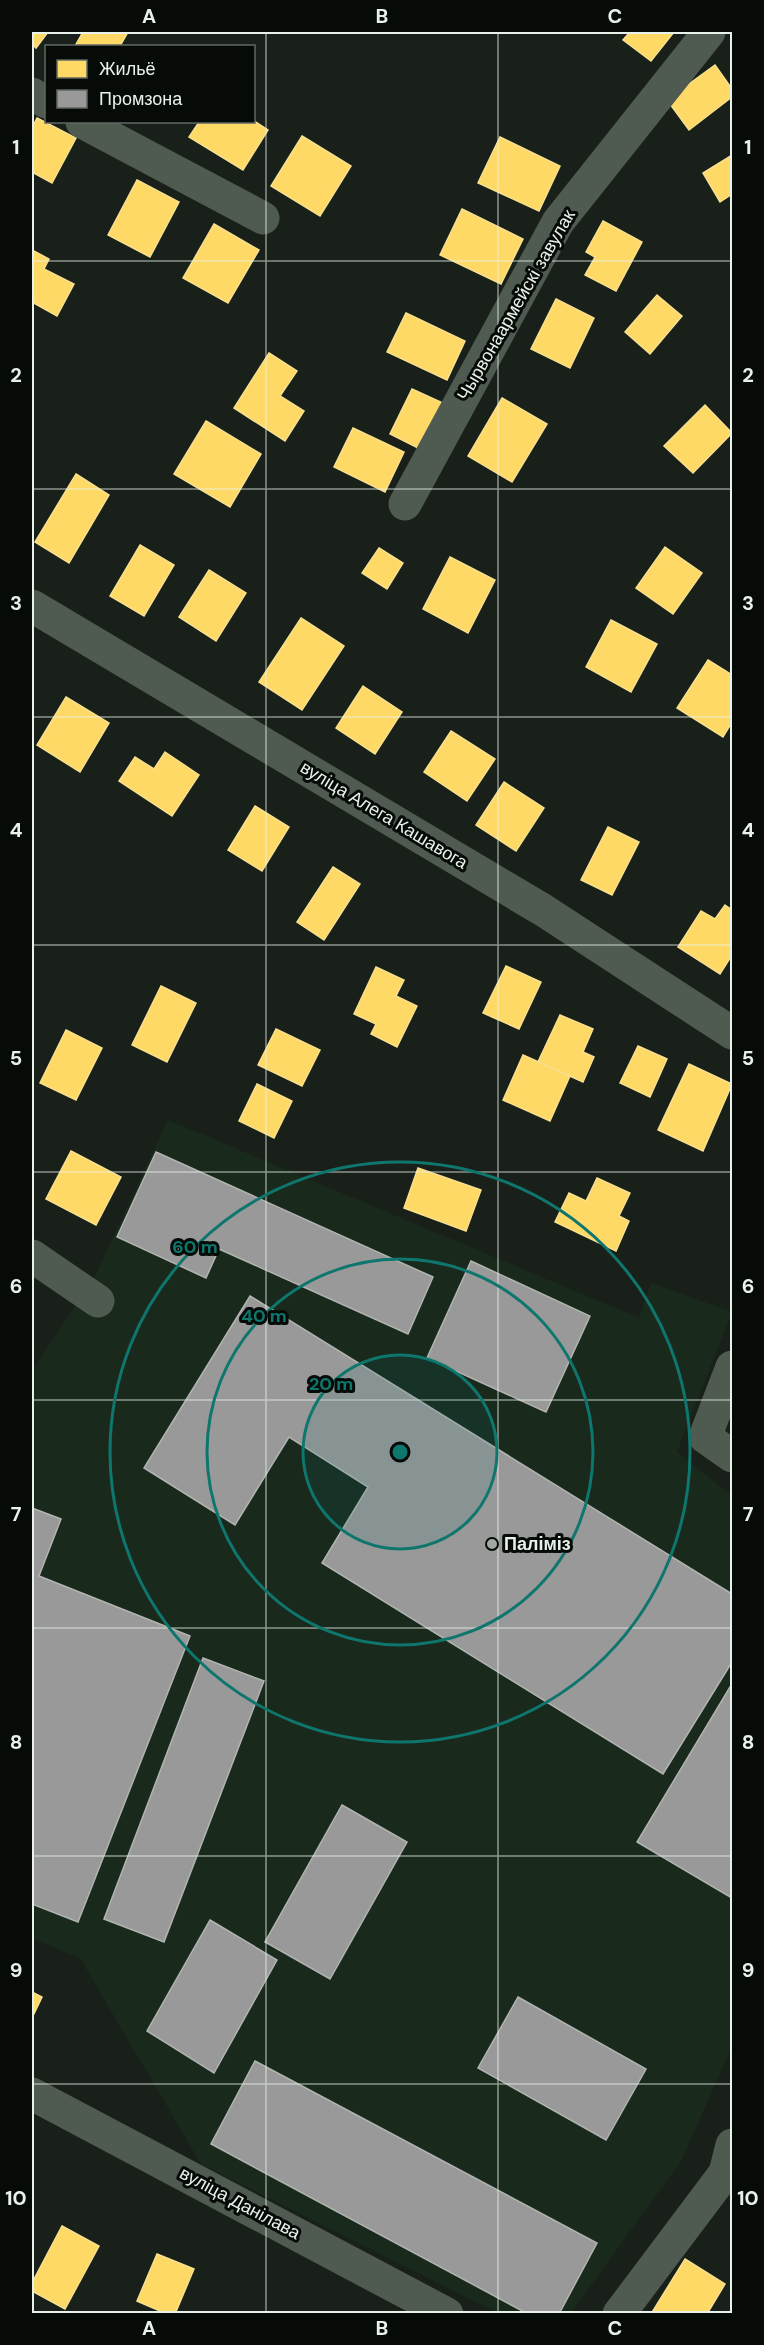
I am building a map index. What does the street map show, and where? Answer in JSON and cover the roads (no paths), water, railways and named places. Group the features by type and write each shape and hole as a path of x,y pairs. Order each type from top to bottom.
{"street":[{"name":"Чырвонаармейскі завулак","path":"405,504 558,222 710,32"},
{"path":"84,123 263,218"},
{"name":"вуліца Алега Кашавога","path":"32,606 543,909 732,1033"},
{"path":"32,1256 98,1301"},
{"path":"732,1367 705,1437 732,1456"},
{"name":"вуліца Данілава","path":"32,2094 447,2313"},
{"path":"619,2313 730,2166"}],"place":[{"name":"Паліміз","path":"492,1544"}]}
